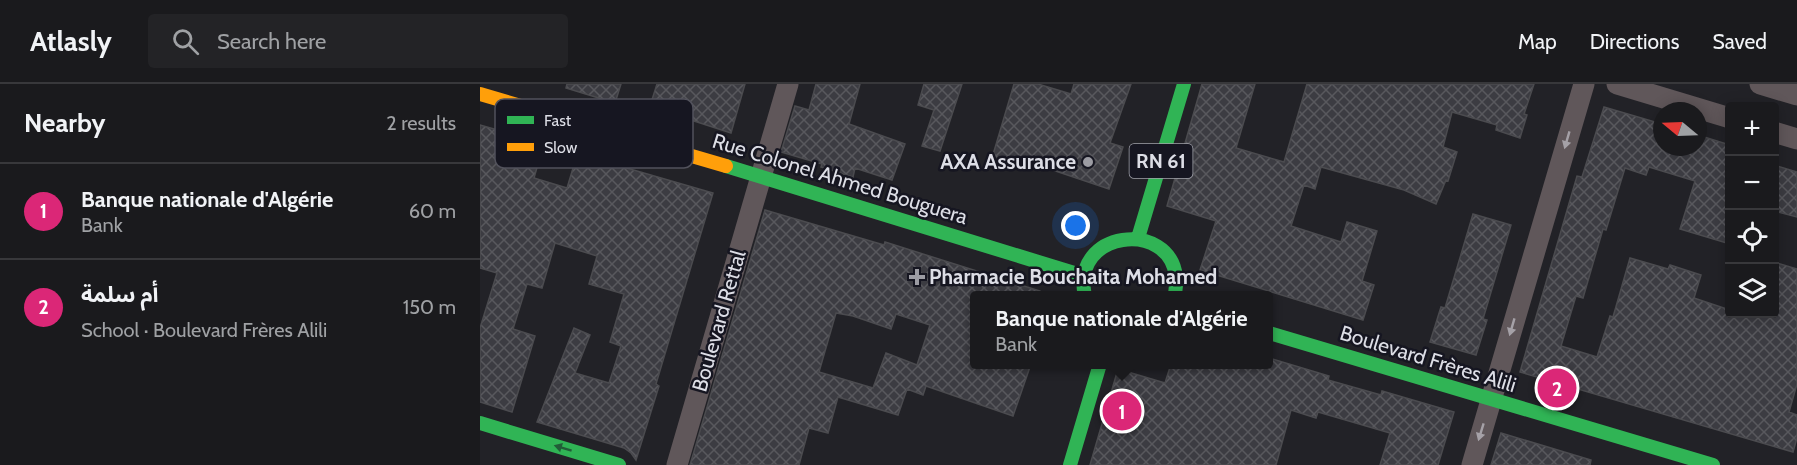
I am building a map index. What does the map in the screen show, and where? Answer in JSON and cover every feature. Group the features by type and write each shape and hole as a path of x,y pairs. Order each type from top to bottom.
{"main road":[{"name":"RN 61","path":"1138,238 1184,84"},
{"name":"Rue Colonel Ahmed Bouguera","path":"480,94 497,99"},
{"name":"Rue Colonel Ahmed Bouguera","path":"693,156 1084,276"},
{"path":"1085,291 1084,276 1089,262 1098,251 1109,243 1124,238 1138,238 1154,244 1167,255 1175,271 1176,291"},
{"name":"Boulevard Frères Alili","path":"1273,334 1713,465"},
{"path":"1070,465 1099,369"},
{"path":"480,423 619,465"}],"street":[{"name":"Boulevard Rettal","path":"677,465 788,84"},
{"path":"1472,465 1584,84"},
{"path":"1617,84 1725,116"},
{"path":"1760,84 1797,95"},
{"path":"1779,134 1797,139"}],"building":[{"path":"567,84 621,84 616,99 602,99 566,88"},
{"path":"657,84 745,84 731,133 693,121 693,99 652,99"},
{"path":"816,84 860,84 849,124 905,144 892,180 855,168 853,177 821,167 822,164 781,152 795,106 809,110"},
{"path":"924,84 962,84 940,151 922,146 934,110 918,105"},
{"path":"1014,84 1038,84 1071,94 1074,84 1131,84 1110,143 1123,147 1109,189 1017,158 1015,165 992,158"},
{"path":"1202,84 1255,84 1236,148 1284,162 1307,84 1534,84 1524,114 1527,115 1520,138 1496,130 1497,125 1452,112 1443,147 1457,152 1448,181 1446,180 1436,204 1404,190 1321,167 1315,189 1304,185 1291,226 1341,242 1347,222 1377,231 1362,281 1374,285 1363,320 1200,270 1216,221 1167,206"},
{"path":"1604,107 1653,121 1653,156 1707,156 1707,138 1725,143 1725,242 1680,229 1695,181 1649,167 1646,175 1625,168 1606,230 1603,229 1583,298 1576,296 1561,346 1597,357 1610,316 1613,317 1630,258 1668,269 1670,265 1701,275 1694,298 1725,308 1725,318 1779,318 1779,264 1797,269 1797,384 1789,412 1797,415 1797,438 1793,452 1520,372 1577,176 1582,177"},
{"path":"480,125 495,129 495,168 537,168 534,178 567,188 573,168 627,168 713,193 656,384 659,386 636,460 624,448 537,422 574,328 590,335 575,373 609,383 621,346 610,342 624,294 589,284 597,256 555,243 542,288 527,284 513,329 535,336 512,412 480,402 480,328 497,273 480,268"},
{"path":"1779,167 1797,172 1797,217 1779,212"},
{"path":"765,210 884,245 885,242 1040,291 970,291 970,369 1029,369 1013,416 926,386 923,395 907,389 898,415 838,397 828,433 809,428 799,465 690,465","holes":["836,313 853,316 891,329 896,314 930,325 917,365 886,353 873,388 819,372"]},
{"path":"1473,214 1511,225 1483,319 1487,320 1476,355 1430,342 1441,307 1445,308"},
{"path":"1273,359 1329,376 1328,380 1381,395 1382,391 1454,412 1438,465 1380,465 1390,433 1318,412 1316,418 1291,410 1276,465 1090,465 1118,369 1165,383 1169,369 1273,369"},
{"path":"1501,433 1591,460 1590,465 1491,465"}],"traffic: fast":[{"path":"1138,238 1184,84"},
{"path":"726,166 1084,276"},
{"path":"1085,291 1084,274 1092,257 1106,246 1123,240 1141,240 1157,246 1170,258 1176,277 1175,291"},
{"path":"1273,334 1713,465"},
{"path":"1070,465 1099,369"},
{"path":"480,423 619,465"}],"traffic: slow":[{"path":"480,94 497,99"},
{"path":"693,156 726,166"}],"place":[{"name":"AXA Assurance","path":"1088,162"},
{"name":"Pharmacie Bouchaita Mohamed","path":"917,277"},
{"name":"أم سلمة","path":"1557,388"},
{"name":"Banque nationale d'Algérie","path":"1122,411"}]}
